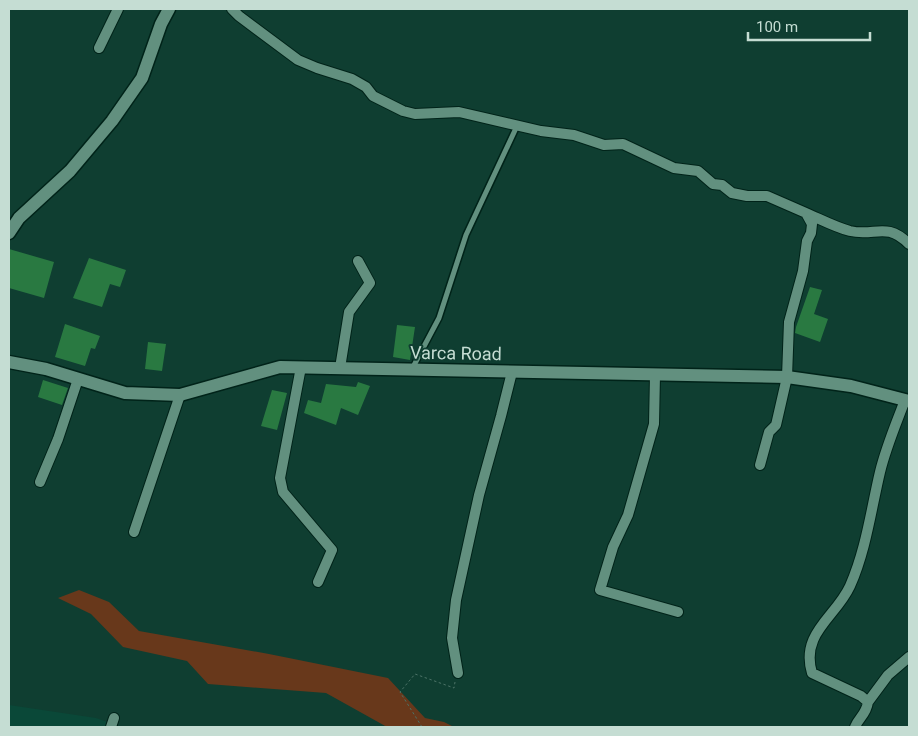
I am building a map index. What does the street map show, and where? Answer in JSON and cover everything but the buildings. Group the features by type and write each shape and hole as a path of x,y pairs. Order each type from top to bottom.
{"main road":[{"path":"9,233 19,218 70,170 117,114 142,78 169,9"},
{"name":"Varca Road","path":"9,362 46,369 125,394 180,395 280,367 787,377 850,386 907,400"}],"street":[{"path":"99,48 118,9"},
{"path":"232,9 298,60 352,79 366,87 373,96 391,106 415,114 460,112 541,132 574,135 604,145 622,144 674,168 698,171 713,184 722,185 732,193 747,196 767,196 850,231 866,233 881,230 893,232 909,244"},
{"path":"760,465 769,432 776,425 787,377 789,322 803,271 807,241 811,233 812,224 806,214"},
{"path":"340,368 349,312 370,283 358,261"},
{"path":"301,368 280,478 283,492 332,550 318,582"},
{"path":"458,673 452,638 456,600 479,495 502,416 512,372"},
{"path":"655,375 654,424 628,515 613,547 600,590 678,612"},
{"path":"40,482 58,439 78,379"},
{"path":"134,532 180,395"},
{"path":"868,702 861,696 812,673 809,661 818,631 849,588 860,558 887,448 907,400"},
{"path":"855,727 856,723 866,712 868,702 888,675 909,656"}],"lane":[{"path":"412,370 439,318 466,235 516,126"}],"path":[{"path":"422,727 400,692 415,674 454,688 458,673"}],"shaded area":[{"path":"79,590 109,602 139,631 269,654 388,678 425,718 444,722 454,727 387,727 326,693 208,684 187,661 123,647 91,614 58,598"},
{"path":"9,705 96,718 122,727 9,727"}]}
